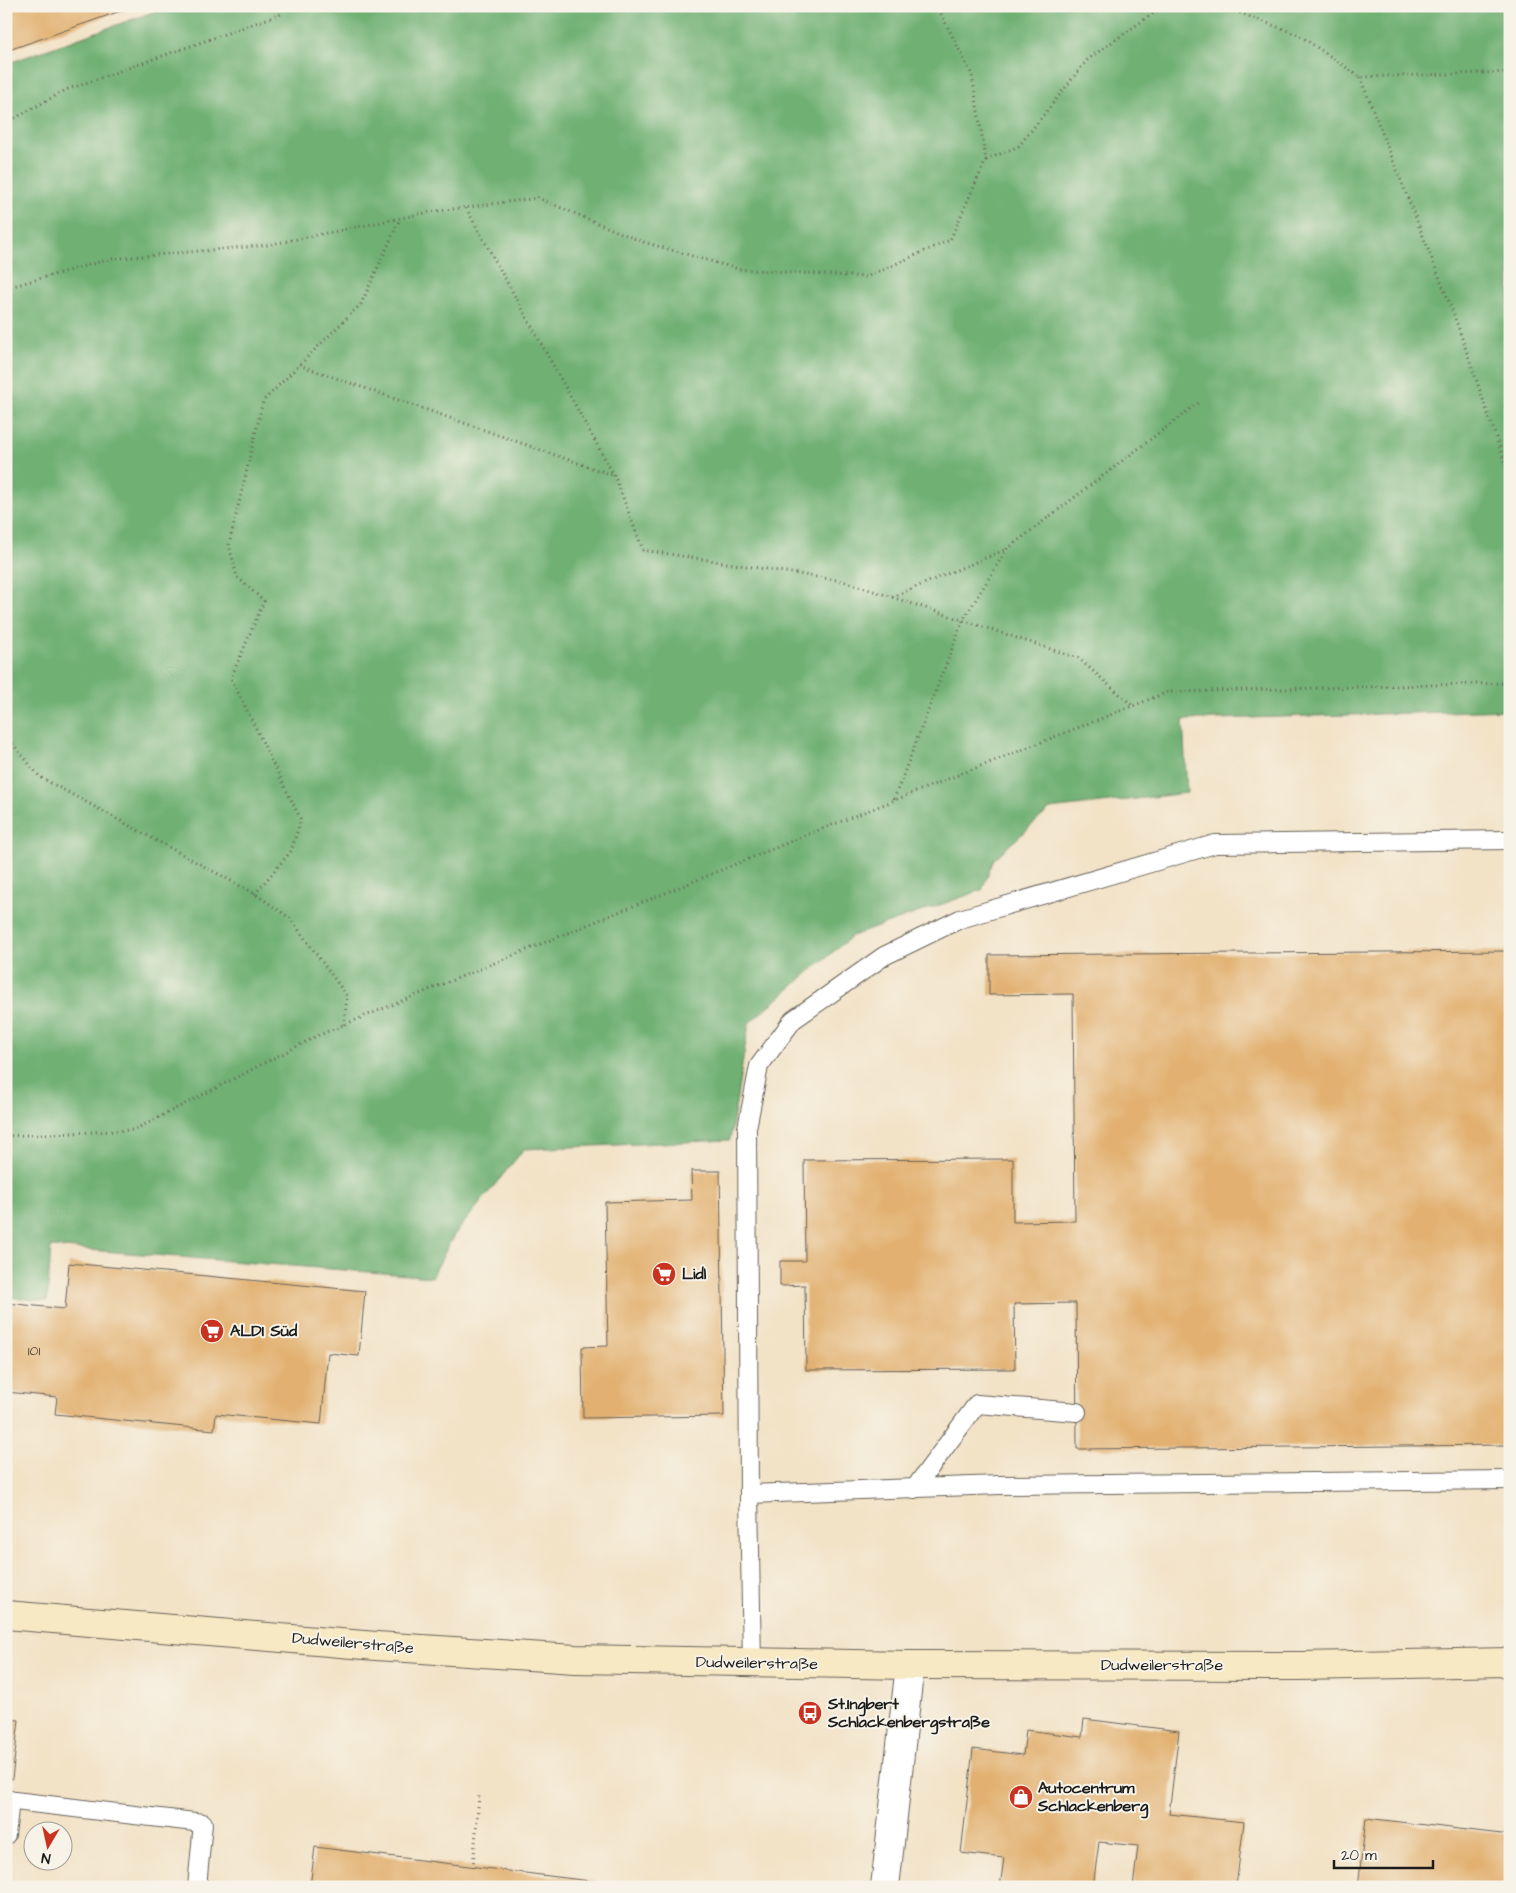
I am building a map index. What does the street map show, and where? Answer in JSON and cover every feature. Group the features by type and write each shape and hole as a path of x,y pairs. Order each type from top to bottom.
{"main road":[{"name":"Dudweilerstraße","path":"6,1615 528,1656 752,1664 1300,1666 1510,1662"}],"street":[{"path":"885,1887 910,1665"}],"lane":[{"path":"752,1664 749,1494 748,1128 759,1066 793,1020 884,956 960,919 1216,844 1510,840"},
{"path":"914,1488 977,1404 1077,1412"},
{"path":"749,1494 1000,1486 1510,1480"},
{"path":"6,1835 8,1800 204,1823 197,1887"}],"path":[{"path":"6,288 110,259 268,245 400,218 538,198 640,241 738,268 866,277 950,240 986,160 972,76 937,6"},
{"path":"986,160 1019,146 1088,59 1158,10 1226,8 1299,35 1360,77 1453,312 1510,478"},
{"path":"6,123 66,90 284,13"},
{"path":"1360,77 1510,72"},
{"path":"466,208 616,476 642,550 843,580 1078,658 1133,706"},
{"path":"255,894 291,852 301,820 231,678 264,601 237,577 229,545 263,401 361,304 400,218"},
{"path":"299,365 616,476"},
{"path":"892,597 1007,549 1198,403"},
{"path":"894,800 962,620 1007,549"},
{"path":"6,1136 134,1130 319,1035 894,800 1168,692 1510,683"},
{"path":"6,736 40,777 255,894 290,918 346,996 344,1025"},
{"path":"473,1867 479,1796"}],"green space":[{"path":"170,6 1510,6 1510,710 1183,720 1187,793 1050,809 994,859 982,890 852,936 749,1023 730,1140 524,1149 454,1235 432,1277 51,1247 47,1301 6,1297 6,64"}],"building":[{"path":"6,6 131,6 132,7 6,51"},
{"path":"1510,951 1510,1445 1077,1449 1076,1303 1014,1304 1015,1369 806,1370 805,1285 780,1286 780,1261 805,1261 804,1160 1013,1159 1013,1222 1075,1221 1073,994 989,995 989,955"},
{"name":"Lidl","path":"691,1171 720,1171 724,1416 583,1418 582,1347 608,1346 605,1202 692,1200"},
{"name":"ALDI Süd","path":"69,1263 365,1291 359,1356 328,1353 321,1424 216,1414 214,1430 55,1414 57,1397 6,1392 6,1303 65,1309"},
{"path":"6,1719 19,1720 12,1779 6,1778"},
{"path":"1084,1719 1179,1731 1169,1814 1244,1822 1236,1887 1133,1887 1138,1846 1099,1842 1093,1887 1000,1887 1004,1858 961,1853 973,1749 1023,1755 1026,1730 1082,1737"},
{"path":"1366,1818 1510,1835 1510,1887 1358,1887"},
{"path":"315,1847 630,1886 630,1887 310,1887"}],"place":[{"name":"Lidl","path":"664,1274"},
{"name":"ALDI Süd","path":"212,1331"},
{"name":"St.Ingbert Schlackenbergstraße","path":"810,1713"},
{"name":"Autocentrum Schlackenberg","path":"1021,1797"}]}
